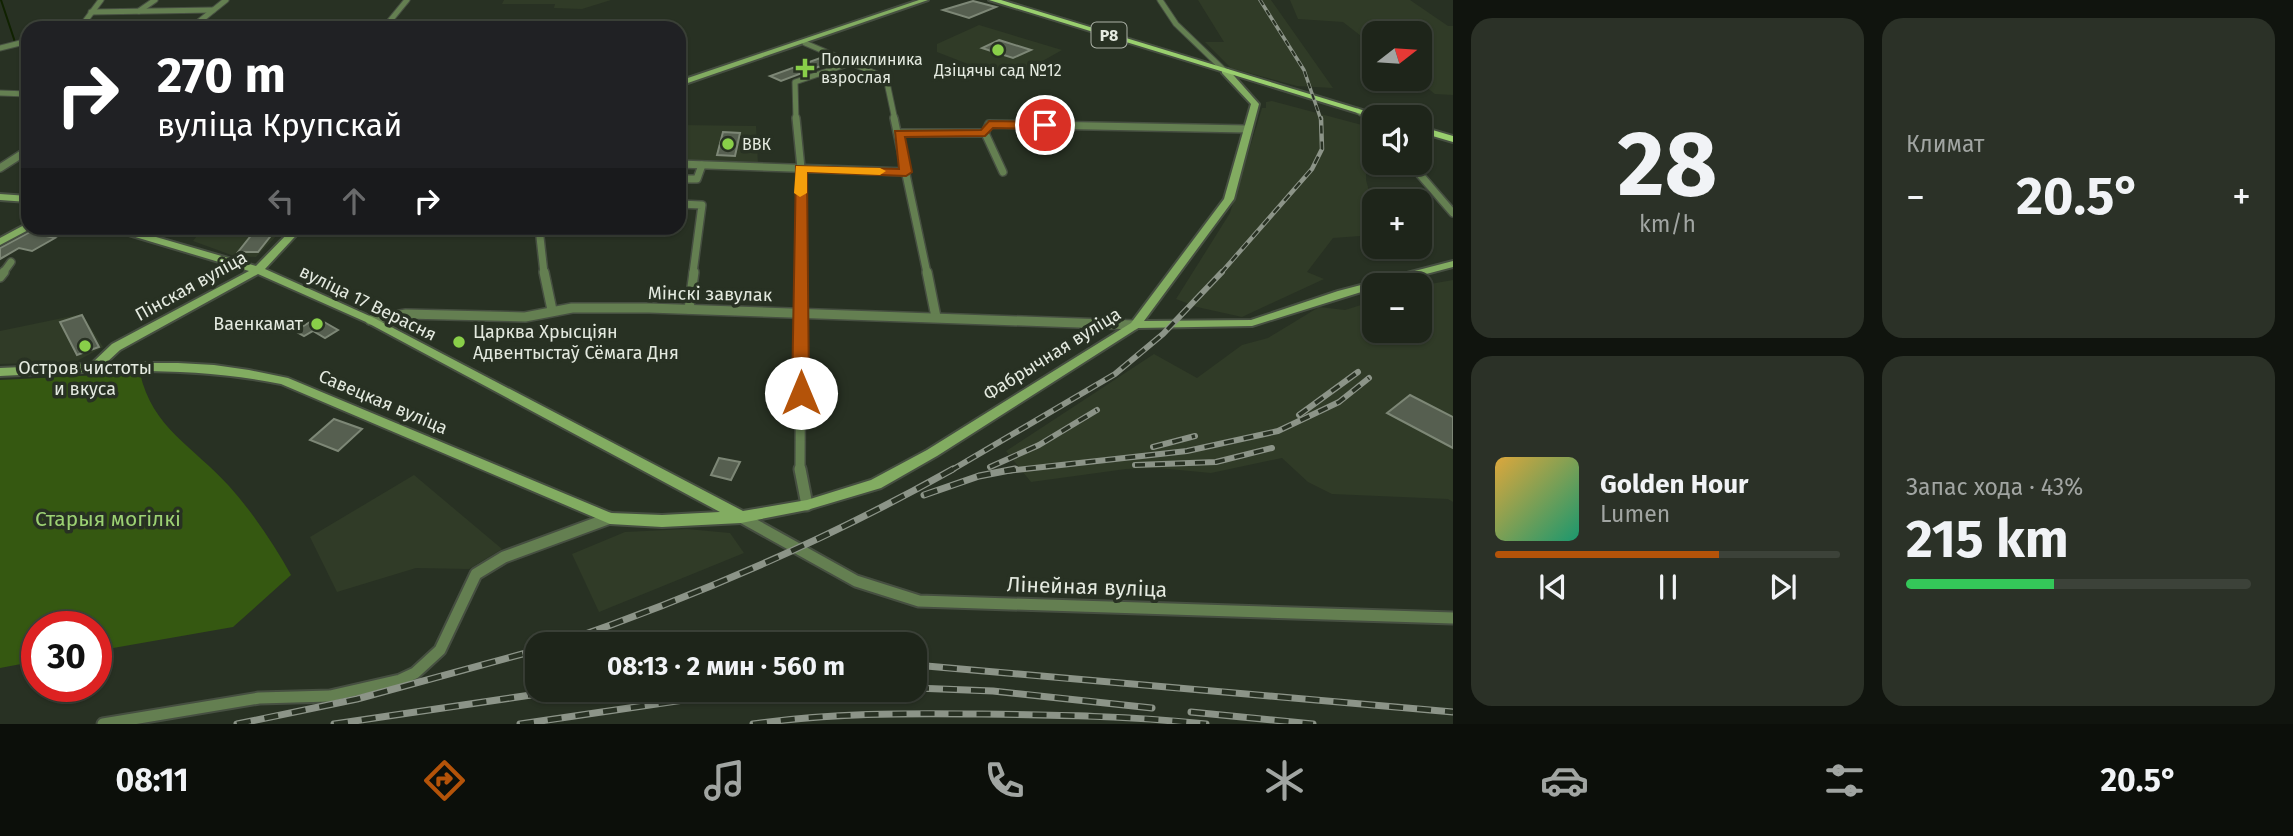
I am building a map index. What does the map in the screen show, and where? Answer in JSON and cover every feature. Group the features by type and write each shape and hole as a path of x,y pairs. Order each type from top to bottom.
{"main road":[{"name":"Р8","path":"993,0 1362,112"},
{"path":"1432,133 1453,139"}],"street":[{"path":"85,21 101,0"},
{"path":"139,11 155,0"},
{"path":"200,21 226,0"},
{"path":"390,21 407,0"},
{"path":"686,82 925,0"},
{"name":"Фабрычная вуліца","path":"741,517 807,505 876,484 932,453 1135,325 1229,199 1255,104 1225,71 1175,24 1160,0"},
{"path":"91,12 213,10"},
{"path":"0,48 21,43"},
{"path":"805,43 886,78 936,317"},
{"path":"807,505 800,475 801,168 793,87 795,82 854,62"},
{"path":"0,93 21,94"},
{"path":"1003,172 985,133 989,124 1247,129"},
{"path":"899,133 985,133"},
{"path":"0,168 21,154"},
{"path":"686,164 906,172"},
{"path":"686,178 697,179 702,165"},
{"path":"1420,175 1453,213"},
{"path":"0,197 21,199"},
{"path":"686,204 702,205 689,309"},
{"path":"0,242 21,230"},
{"name":"вуліца 17 Верасня","path":"140,235 258,270 370,320 741,517"},
{"name":"Пінская вуліца","path":"95,366 116,347 258,270 291,235"},
{"path":"540,235 551,310"},
{"path":"0,277 11,262"},
{"path":"1135,325 1252,323 1342,293 1453,264"},
{"name":"Мінскі завулак","path":"370,320 406,314 525,317 572,308 801,312 1135,325"},
{"name":"Савецкая вуліца","path":"0,372 95,366 224,371 284,381 610,517 662,521 741,517"},
{"path":"103,724 259,698 330,696 400,680 415,673 440,650 476,574 504,557 610,517"},
{"name":"Лінейная вуліца","path":"741,517 800,547 856,583 883,594 919,601 1453,618"}],"shaded area":[{"path":"504,0 611,0 582,9 554,8 555,4 502,4"},
{"path":"1198,0 1271,0 1333,88 1297,86 1231,68 1205,42 1224,42"},
{"path":"1290,0 1410,0 1448,26 1453,26 1453,95 1435,94 1431,91 1432,21 1362,21 1362,37 1343,22 1298,19"},
{"path":"979,25 1062,50 1009,80 937,52 937,44"},
{"path":"1272,101 1362,125 1362,175 1366,175 1368,189 1362,189 1362,236 1333,238 1307,272 1324,279 1242,317 1197,307 1176,299 1230,213 1266,102"},
{"path":"686,125 756,126 758,164 686,161"},
{"path":"198,235 277,235 256,257 234,256 193,241"},
{"path":"1453,280 1453,502 1448,499 1332,494 1308,482 1282,458 1211,473 1158,468 1126,469 1031,482 1006,451 1154,354 1197,378 1242,345 1268,338 1319,307 1345,310 1362,305 1362,343 1432,343 1432,284"},
{"path":"82,314 103,347 75,362 0,364 0,331"},
{"path":"414,475 502,549 469,569 416,568 337,592 310,537"},
{"path":"687,529 730,533 744,553 599,612 572,554 625,532"}],"green space":[{"name":"Старыя могілкі","path":"140,373 146,392 164,423 238,496 263,529 291,575 233,627 112,648 112,611 21,611 21,664 0,668 0,380"}],"building":[{"path":"973,1 996,7 969,18 943,10"},
{"path":"999,40 1031,50 1013,58 982,48"},
{"name":"Поликлиника взрослая","path":"823,57 834,61 781,81 770,76"},
{"name":"ВВК","path":"723,132 740,133 735,156 717,155"},
{"path":"24,235 55,238 32,251 19,248 0,259 0,248"},
{"path":"251,235 271,235 258,252 238,252"},
{"path":"82,315 99,347 77,355 60,322"},
{"name":"Ваенкамат","path":"317,318 338,330 325,338 313,331 304,336 295,331"},
{"path":"1410,395 1453,417 1453,448 1387,413"},
{"path":"334,419 362,429 338,451 310,440"},
{"path":"719,458 740,462 731,480 711,475"}],"waterway":[{"path":"1,0 15,42"}],"railway":[{"path":"1260,0 1304,70 1321,120"},
{"path":"1221,273 1312,169 1322,149 1321,118"},
{"path":"950,471 1115,374 1163,334 1222,272"},
{"path":"1299,415 1358,372"},
{"path":"1006,471 1187,451 1278,431 1339,402 1369,378"},
{"path":"990,467 1039,445 1097,410"},
{"path":"1153,447 1195,436"},
{"path":"1135,465 1216,462 1272,448"},
{"path":"591,632 759,566 857,520 953,469"},
{"path":"924,495 979,476 1015,469"},
{"path":"237,724 357,699 525,653"},
{"path":"927,666 1453,712"},
{"path":"927,688 993,691 1152,708"},
{"path":"334,724 525,696"},
{"path":"520,724 670,702"},
{"path":"1191,712 1313,724"},
{"path":"753,724 839,716 924,714 1094,716 1206,724"}],"slow traffic":[{"path":"800,193 801,168 880,171"}],"place":[{"name":"Дзіцячы сад №12","path":"998,50"},
{"name":"Поликлиника взрослая","path":"805,68"},
{"name":"ВВК","path":"728,144"},
{"name":"Ваенкамат","path":"317,324"},
{"name":"Царква Хрысціян Адвентыстаў Сёмага Дня","path":"459,342"},
{"name":"Остров чистоты и вкуса","path":"85,346"}],"route":[{"path":"801,393 801,168 906,172 899,133 985,133 989,124 1045,125"}]}
